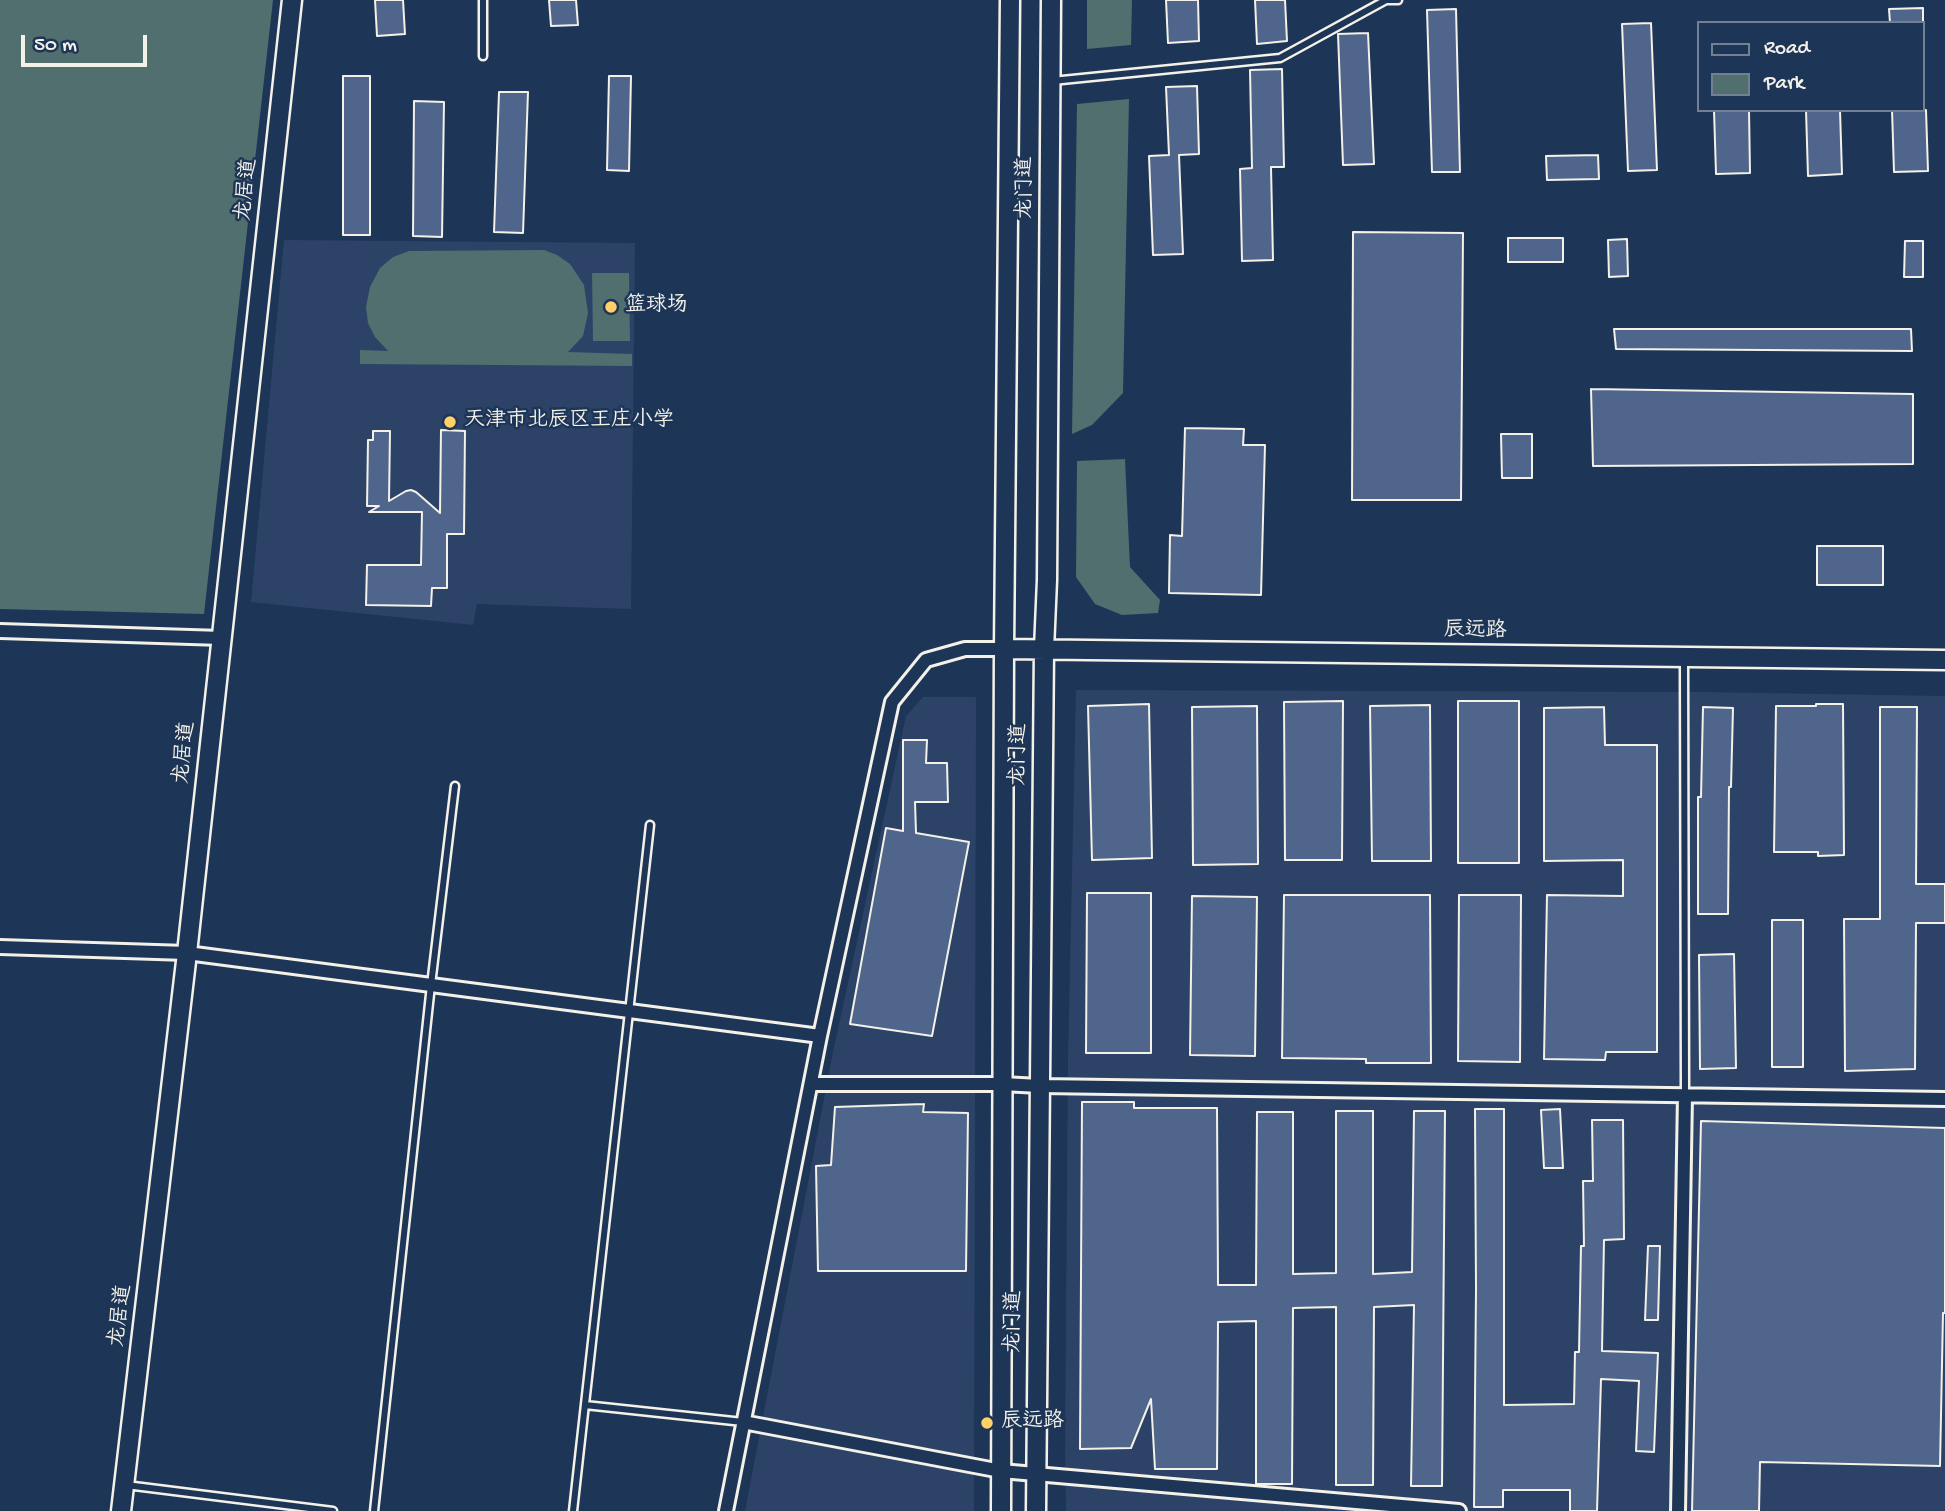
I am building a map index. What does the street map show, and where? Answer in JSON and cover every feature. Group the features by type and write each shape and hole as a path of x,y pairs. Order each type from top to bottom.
{"main road":[{"name":"龙居道","path":"121,1511 187,953 292,0"},
{"name":"龙门道","path":"1002,1511 1004,649 1010,0"},
{"name":"龙门道","path":"1036,1511 1051,0"},
{"name":"辰远路","path":"1004,649 1945,660"}],"street":[{"path":"0,631 222,638"},
{"path":"726,1511 820,1036 892,702 926,660 965,649 1004,649"},
{"path":"0,947 187,953 820,1036"},
{"path":"811,1084 1002,1084 1945,1099"},
{"path":"1678,1511 1685,1095"},
{"path":"743,1422 1000,1471 1459,1511"}],"lane":[{"path":"483,0 483,56"},
{"path":"1050,82 1280,58 1386,0 1398,0"},
{"path":"1684,657 1685,1095"},
{"path":"374,1511 455,786"},
{"path":"573,1511 650,825"},
{"path":"585,1405 743,1422"},
{"path":"124,1485 333,1511"}],"shaded area":[{"name":"天津市北辰区王庄小学","path":"284,240 635,243 631,609 477,604 473,625 251,602"},
{"path":"1076,690 1703,692 1945,696 1945,1511 1066,1511 1068,1057"},
{"path":"923,697 976,697 974,1511 745,1511 833,1052 906,716"}],"green space":[{"path":"0,0 273,0 204,614 0,609"},
{"path":"1087,0 1132,0 1131,45 1087,49"},
{"path":"1129,99 1123,393 1092,425 1072,434 1077,104"},
{"path":"544,250 570,264 584,285 588,313 583,336 568,352 632,354 632,366 360,364 360,350 388,351 375,337 368,323 366,307 370,287 380,268 393,257 409,251"},
{"name":"篮球场","path":"592,273 629,273 630,341 593,341"},
{"path":"1125,459 1130,567 1160,600 1158,613 1122,615 1095,604 1076,577 1077,461"}],"building":[{"path":"375,0 403,0 405,34 377,36"},
{"path":"549,0 576,0 578,25 551,26"},
{"path":"1166,0 1198,0 1199,41 1168,43"},
{"path":"1255,0 1285,0 1287,41 1257,44"},
{"path":"1923,8 1923,21 1890,21 1889,9"},
{"path":"1456,9 1460,172 1432,172 1427,10"},
{"path":"1651,23 1657,170 1628,171 1622,24"},
{"path":"1368,33 1374,164 1343,165 1338,34"},
{"path":"1282,69 1284,167 1271,167 1273,260 1242,261 1240,169 1252,168 1250,70"},
{"path":"343,76 370,76 370,235 343,235"},
{"path":"609,76 631,76 629,171 607,170"},
{"path":"1197,86 1199,154 1179,155 1183,254 1153,255 1149,156 1169,155 1166,87"},
{"path":"499,92 528,92 523,233 494,232"},
{"path":"414,101 444,102 442,237 413,236"},
{"path":"1926,110 1928,171 1894,172 1892,112"},
{"path":"1714,112 1749,112 1750,173 1716,174"},
{"path":"1806,112 1840,112 1842,174 1808,176"},
{"path":"1598,155 1599,179 1547,180 1546,156"},
{"path":"1353,232 1463,233 1461,500 1352,500"},
{"path":"1508,238 1563,238 1563,262 1508,262"},
{"path":"1627,239 1628,276 1609,277 1608,240"},
{"path":"1905,241 1923,241 1923,277 1904,277"},
{"path":"1614,329 1911,329 1912,351 1616,349"},
{"path":"1591,389 1913,394 1913,464 1593,466"},
{"path":"1185,428 1244,429 1243,445 1265,445 1261,595 1169,593 1170,535 1182,536"},
{"path":"441,430 465,431 464,534 447,534 447,588 432,588 431,606 366,605 367,565 421,565 422,512 369,512 379,506 367,506 368,440 373,440 373,431 390,431 389,501 411,490 440,513"},
{"path":"1501,434 1532,434 1532,478 1502,478"},
{"path":"1817,546 1883,546 1883,585 1817,585"},
{"path":"1343,701 1342,860 1285,860 1284,702"},
{"path":"1458,701 1519,701 1519,863 1458,863"},
{"path":"1149,704 1152,858 1092,860 1088,706"},
{"path":"1843,704 1844,855 1818,856 1818,852 1774,852 1776,706"},
{"path":"1430,705 1431,861 1372,861 1370,706"},
{"path":"1257,706 1258,864 1193,865 1192,707"},
{"path":"1604,707 1605,745 1657,745 1657,1052 1606,1052 1605,1060 1544,1059 1547,895 1623,896 1623,860 1544,861 1544,708"},
{"path":"1703,707 1733,708 1728,914 1698,914 1698,797 1701,797"},
{"path":"1880,707 1917,707 1916,884 1945,884 1945,923 1916,923 1915,1069 1845,1071 1844,919 1880,919"},
{"path":"903,740 927,740 926,763 947,763 948,802 915,802 916,833 969,842 932,1036 850,1024 886,828 903,831"},
{"path":"1087,893 1151,893 1151,1053 1086,1053"},
{"path":"1284,895 1430,895 1431,1063 1366,1063 1366,1059 1282,1058"},
{"path":"1459,895 1521,895 1520,1062 1458,1061"},
{"path":"1192,896 1257,897 1255,1056 1190,1055"},
{"path":"1772,920 1803,920 1803,1067 1772,1067"},
{"path":"1734,954 1736,1068 1700,1069 1699,955"},
{"path":"1082,1102 1134,1102 1134,1108 1217,1108 1218,1285 1256,1285 1257,1112 1293,1112 1293,1274 1336,1273 1336,1111 1373,1111 1373,1274 1412,1272 1414,1111 1445,1111 1442,1486 1411,1486 1414,1305 1374,1307 1373,1485 1336,1485 1336,1307 1293,1308 1292,1484 1256,1484 1256,1321 1218,1322 1217,1469 1155,1469 1151,1399 1131,1448 1080,1449"},
{"path":"924,1104 923,1112 968,1113 966,1271 818,1271 816,1166 831,1165 835,1107"},
{"path":"1475,1109 1504,1109 1504,1405 1574,1404 1575,1352 1579,1352 1581,1246 1584,1246 1583,1181 1593,1181 1592,1120 1623,1120 1624,1239 1604,1240 1602,1351 1658,1353 1654,1452 1636,1451 1639,1381 1601,1379 1597,1511 1570,1511 1570,1490 1503,1490 1503,1507 1474,1507"},
{"path":"1560,1109 1563,1168 1544,1168 1541,1110"},
{"path":"1701,1121 1945,1128 1945,1313 1940,1466 1760,1462 1759,1511 1692,1511"},
{"path":"1648,1246 1660,1246 1658,1320 1645,1320"}],"place":[{"name":"篮球场","path":"611,307"},
{"name":"天津市北辰区王庄小学","path":"450,422"},
{"name":"辰远路","path":"987,1423"}]}
